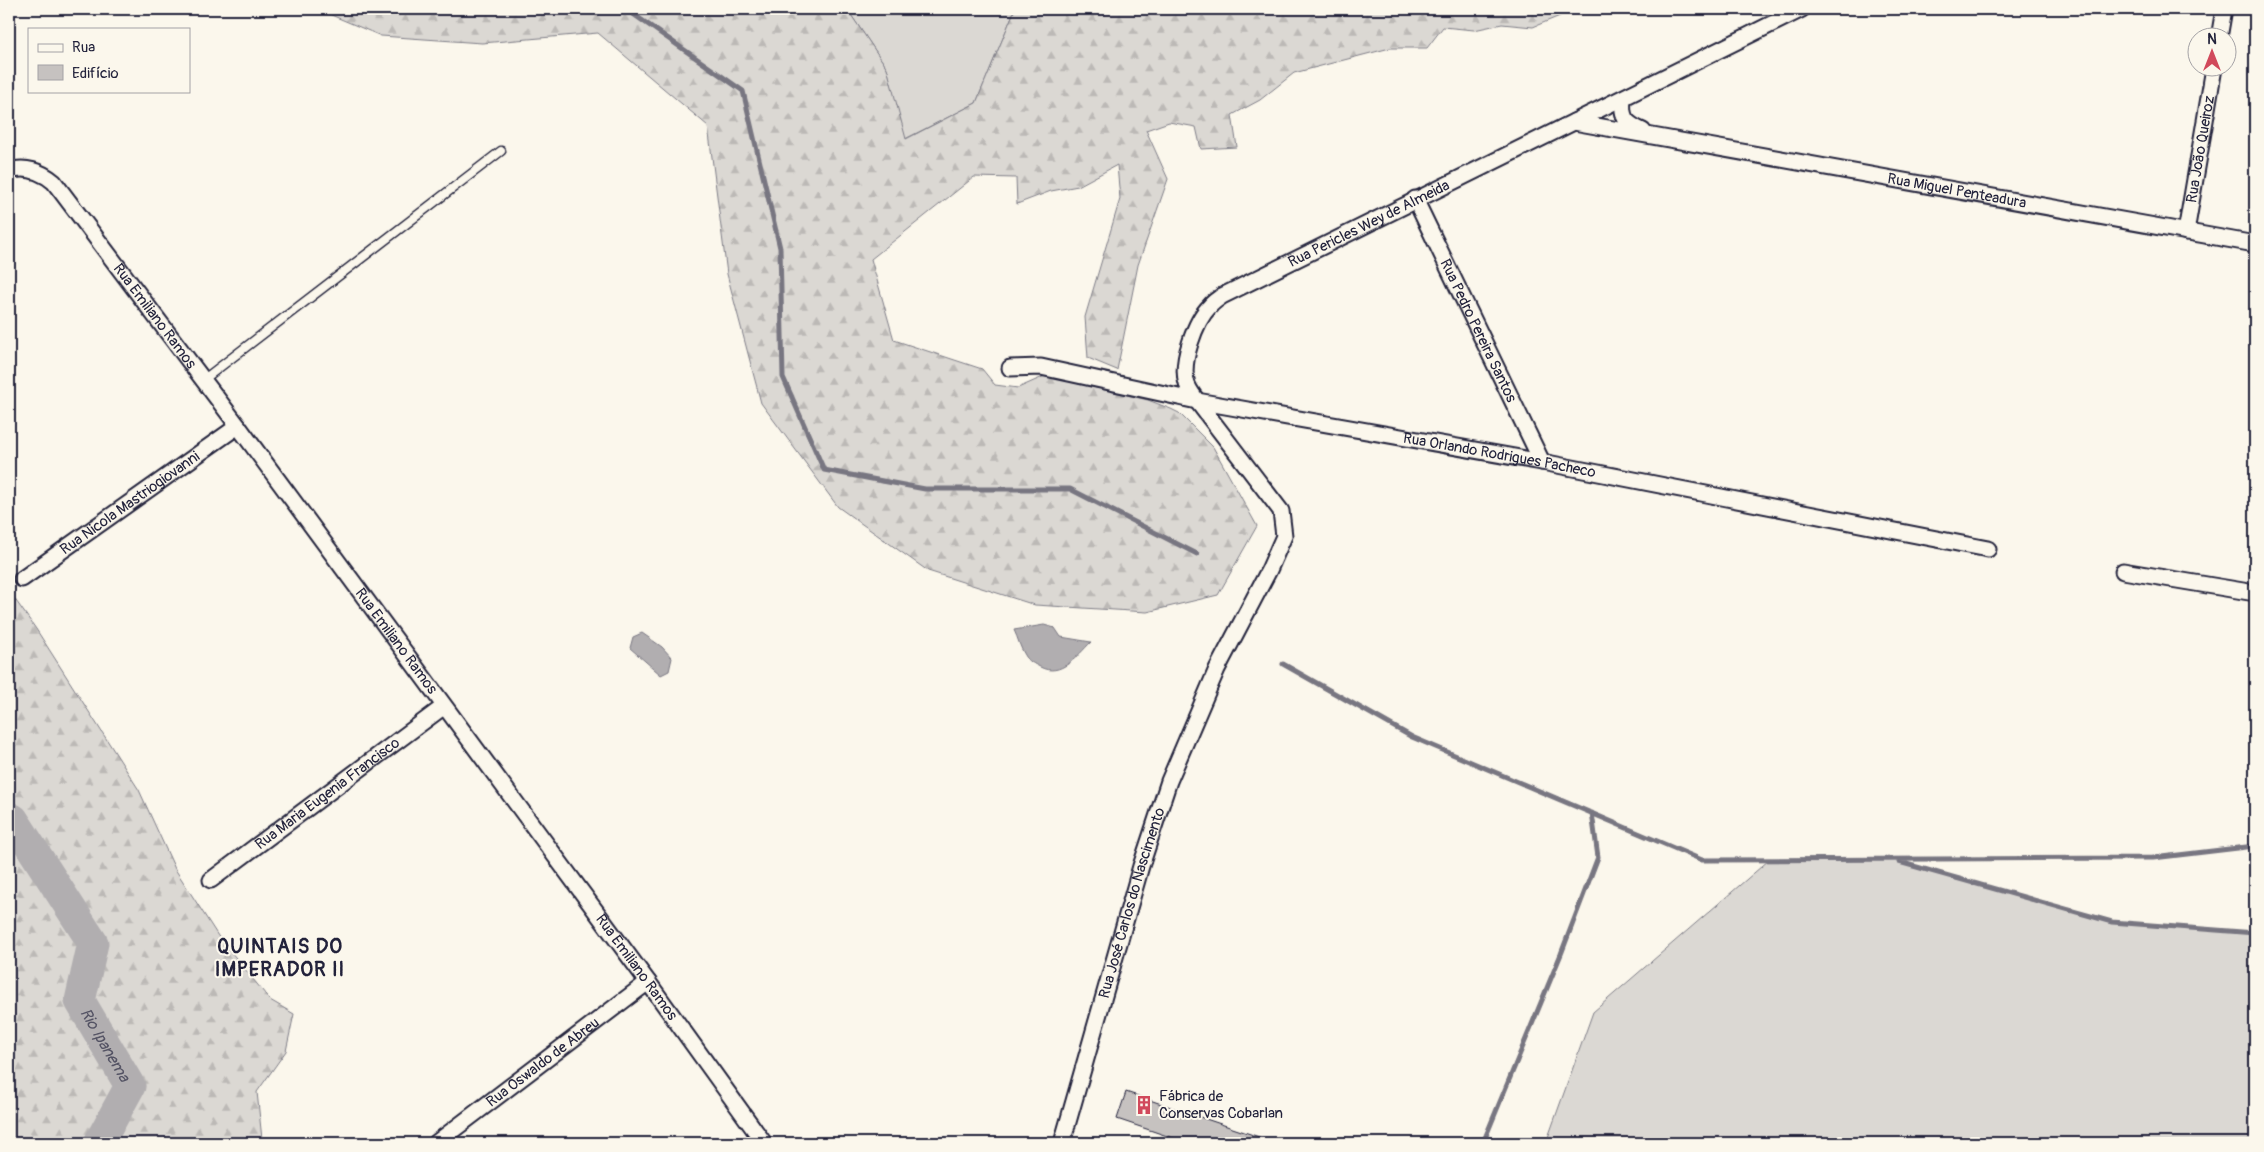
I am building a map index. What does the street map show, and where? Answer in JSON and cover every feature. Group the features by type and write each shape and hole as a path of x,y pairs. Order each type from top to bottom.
{"street":[{"name":"Rua Pericles Wey de Almeida","path":"1270,570 1284,536 1281,511 1197,401 1186,382 1186,364 1191,339 1200,319 1210,305 1222,296 1415,199 1802,9"},
{"path":"2221,28 2224,9"},
{"name":"Rua João Queiroz","path":"2186,232 2212,78"},
{"name":"Rua Miguel Penteadura","path":"1623,98 1621,112 1628,123 1658,138"},
{"name":"Rua Miguel Penteadura","path":"1574,122 2255,244"},
{"name":"Rua Emiliano Ramos","path":"9,171 30,170 44,174 54,182 238,426 443,707 648,982 764,1143"},
{"name":"Rua Pedro Pereira Santos","path":"1415,199 1542,462"},
{"name":"Rua Orlando Rodrigues Pacheco","path":"1010,368 1041,367 1197,401 1542,462 1988,548"},
{"name":"Rua Nicola Mastriogiovanni","path":"22,580 238,426"},
{"name":"Rua José Carlos do Nascimento","path":"1062,1143 1141,866 1170,781 1217,669 1270,570"},
{"path":"2123,571 2255,593"},
{"name":"Rua Maria Eugenia Francisco","path":"211,880 443,707"},
{"name":"Rua Oswaldo de Abreu","path":"436,1143 648,982"}],"lane":[{"path":"203,380 501,152"}],"green space":[{"path":"317,9 847,9 887,68 906,139 976,103 1015,9 1577,9 1533,27 1502,24 1474,30 1443,27 1427,48 1390,48 1294,73 1260,100 1232,115 1237,147 1201,149 1196,127 1169,122 1146,130 1168,179 1138,265 1117,370 1088,358 1085,317 1120,199 1117,165 1078,186 1051,191 1017,204 1016,178 974,177 871,259 894,340 982,369 995,385 1018,388 1045,376 1148,400 1179,413 1213,447 1257,526 1218,595 1147,612 1035,605 928,571 838,507 761,403 727,274 708,126 598,33 482,43 381,36"},
{"path":"847,9 1015,9 976,103 905,139 887,68"},
{"path":"9,591 36,629 139,790 175,869 218,936 270,1000 294,1014 286,1051 257,1092 262,1139 266,1143 9,1143"},
{"path":"1891,859 2112,922 2255,933 2255,1143 1546,1143 1593,1012 1769,860"}],"shaded area":[{"path":"1044,625 1055,628 1061,637 1091,642 1062,668 1048,670 1031,662 1026,657 1014,630"},
{"path":"642,633 662,647 672,658 669,671 661,675 630,648 633,637"}],"building":[{"name":"Fábrica de Conservas Cobarlan","path":"1126,1092 1271,1141 1271,1143 1188,1143 1117,1119"}],"waterway":[{"path":"626,9 743,91 780,248 783,377 824,470 925,489 1070,489 1197,554"},
{"path":"1283,664 1412,737 1702,860 2153,858 2255,846"},
{"path":"1483,1143 1561,954 1598,857 1592,813"},
{"name":"Rio Ipanema","path":"9,817 13,819 93,943 80,1001 130,1086 99,1143"},
{"path":"1899,862 2112,922 2255,933"}],"place":[{"name":"Fábrica de Conservas Cobarlan","path":"1144,1105"}],"district":[{"name":"QUINTAIS DO IMPERADOR II","path":"280,958"}]}
